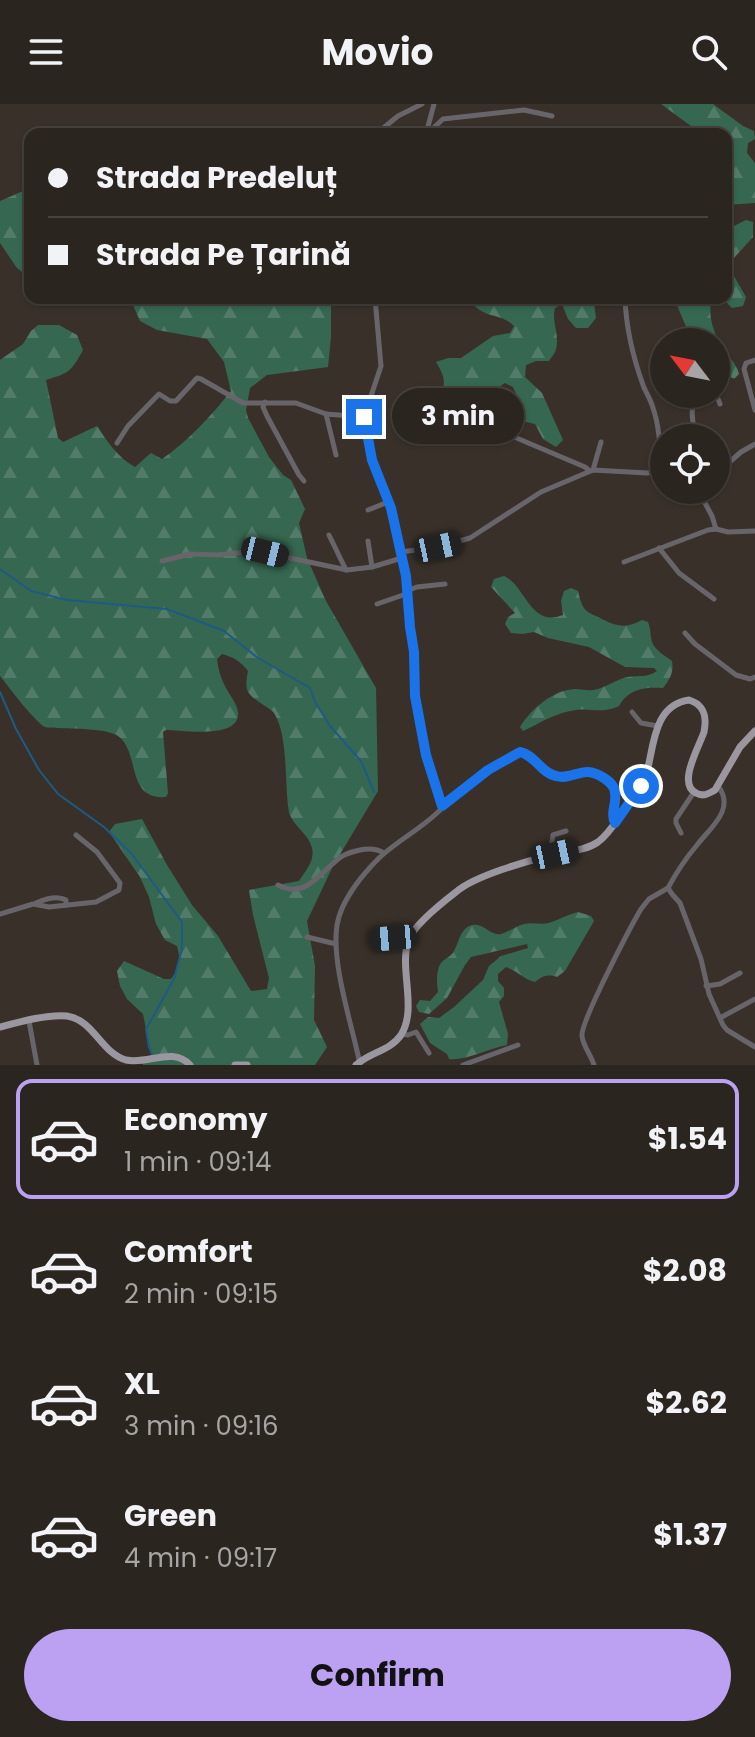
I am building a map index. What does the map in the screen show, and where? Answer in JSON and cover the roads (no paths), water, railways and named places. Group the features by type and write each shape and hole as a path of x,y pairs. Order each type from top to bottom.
{"main road":[{"path":"359,1064 388,1047 401,1034 407,1017 407,953 410,937 419,926 467,884 550,855 595,844 606,835 644,780 652,741 670,709 679,702 689,700 701,707 705,717 687,780 690,789 704,795 718,786 740,747 755,731"},
{"path":"0,1027 55,1016 71,1017 86,1025 116,1055 126,1060 151,1062 177,1056 190,1065"},
{"path":"235,1065 247,1065"}],"street":[{"path":"383,128 398,116 422,104"},
{"path":"433,106 436,114 443,119"},
{"path":"428,128 433,106"},
{"path":"433,128 443,119 524,110 552,116"},
{"path":"376,304 381,366 364,417 372,460 388,502 402,555 414,652 415,696 426,755 442,806"},
{"path":"625,304 632,347 657,424"},
{"path":"755,360 746,363 744,369 755,410"},
{"path":"117,443 128,426 159,394 176,401 197,378 243,403 296,403 326,414 364,417"},
{"path":"265,402 264,410 304,481"},
{"path":"326,414 336,455"},
{"path":"468,423 500,431 592,471"},
{"path":"592,471 601,442"},
{"path":"730,462 755,444"},
{"path":"162,561 190,554 257,551 347,570 372,567 402,555 470,538 541,492 592,471 650,473"},
{"path":"368,510 388,502"},
{"path":"706,504 716,529"},
{"path":"624,562 708,530 755,531"},
{"path":"329,535 347,570"},
{"path":"368,541 372,567"},
{"path":"659,548 679,573 714,599"},
{"path":"377,604 417,587 445,584"},
{"path":"685,633 736,675 750,679 755,677"},
{"path":"632,712 641,723 658,726"},
{"path":"359,1064 336,944 338,921 347,901 384,853 488,770 520,752 528,754 554,776 565,777 589,771 609,781 616,795 612,816 615,823"},
{"path":"594,1065 582,1038 582,1029 641,909 649,899 668,888 686,859 720,817 724,801 718,786"},
{"path":"681,833 676,819 694,792"},
{"path":"550,855 553,835 566,831"},
{"path":"0,914 43,900 60,897 66,900 66,905 96,902 117,893 120,883 101,856 76,835"},
{"path":"278,885 302,889 347,853 365,849 384,853"},
{"path":"668,888 680,903 701,959 706,986 720,1018 727,1030 755,1047"},
{"path":"307,937 336,944"},
{"path":"376,939 410,937"},
{"path":"706,986 720,984 740,973"},
{"path":"720,1018 755,999"},
{"path":"29,1021 37,1065"},
{"path":"401,1034 416,1032 429,1053"},
{"path":"463,1065 518,1045"}],"waterway":[{"path":"0,569 31,591 67,600 167,609 224,631 258,658 310,688 330,726 361,761 374,792"},
{"path":"0,692 39,770 58,794 104,827 131,853 182,922 182,949 174,979 146,1029 153,1057"}]}
